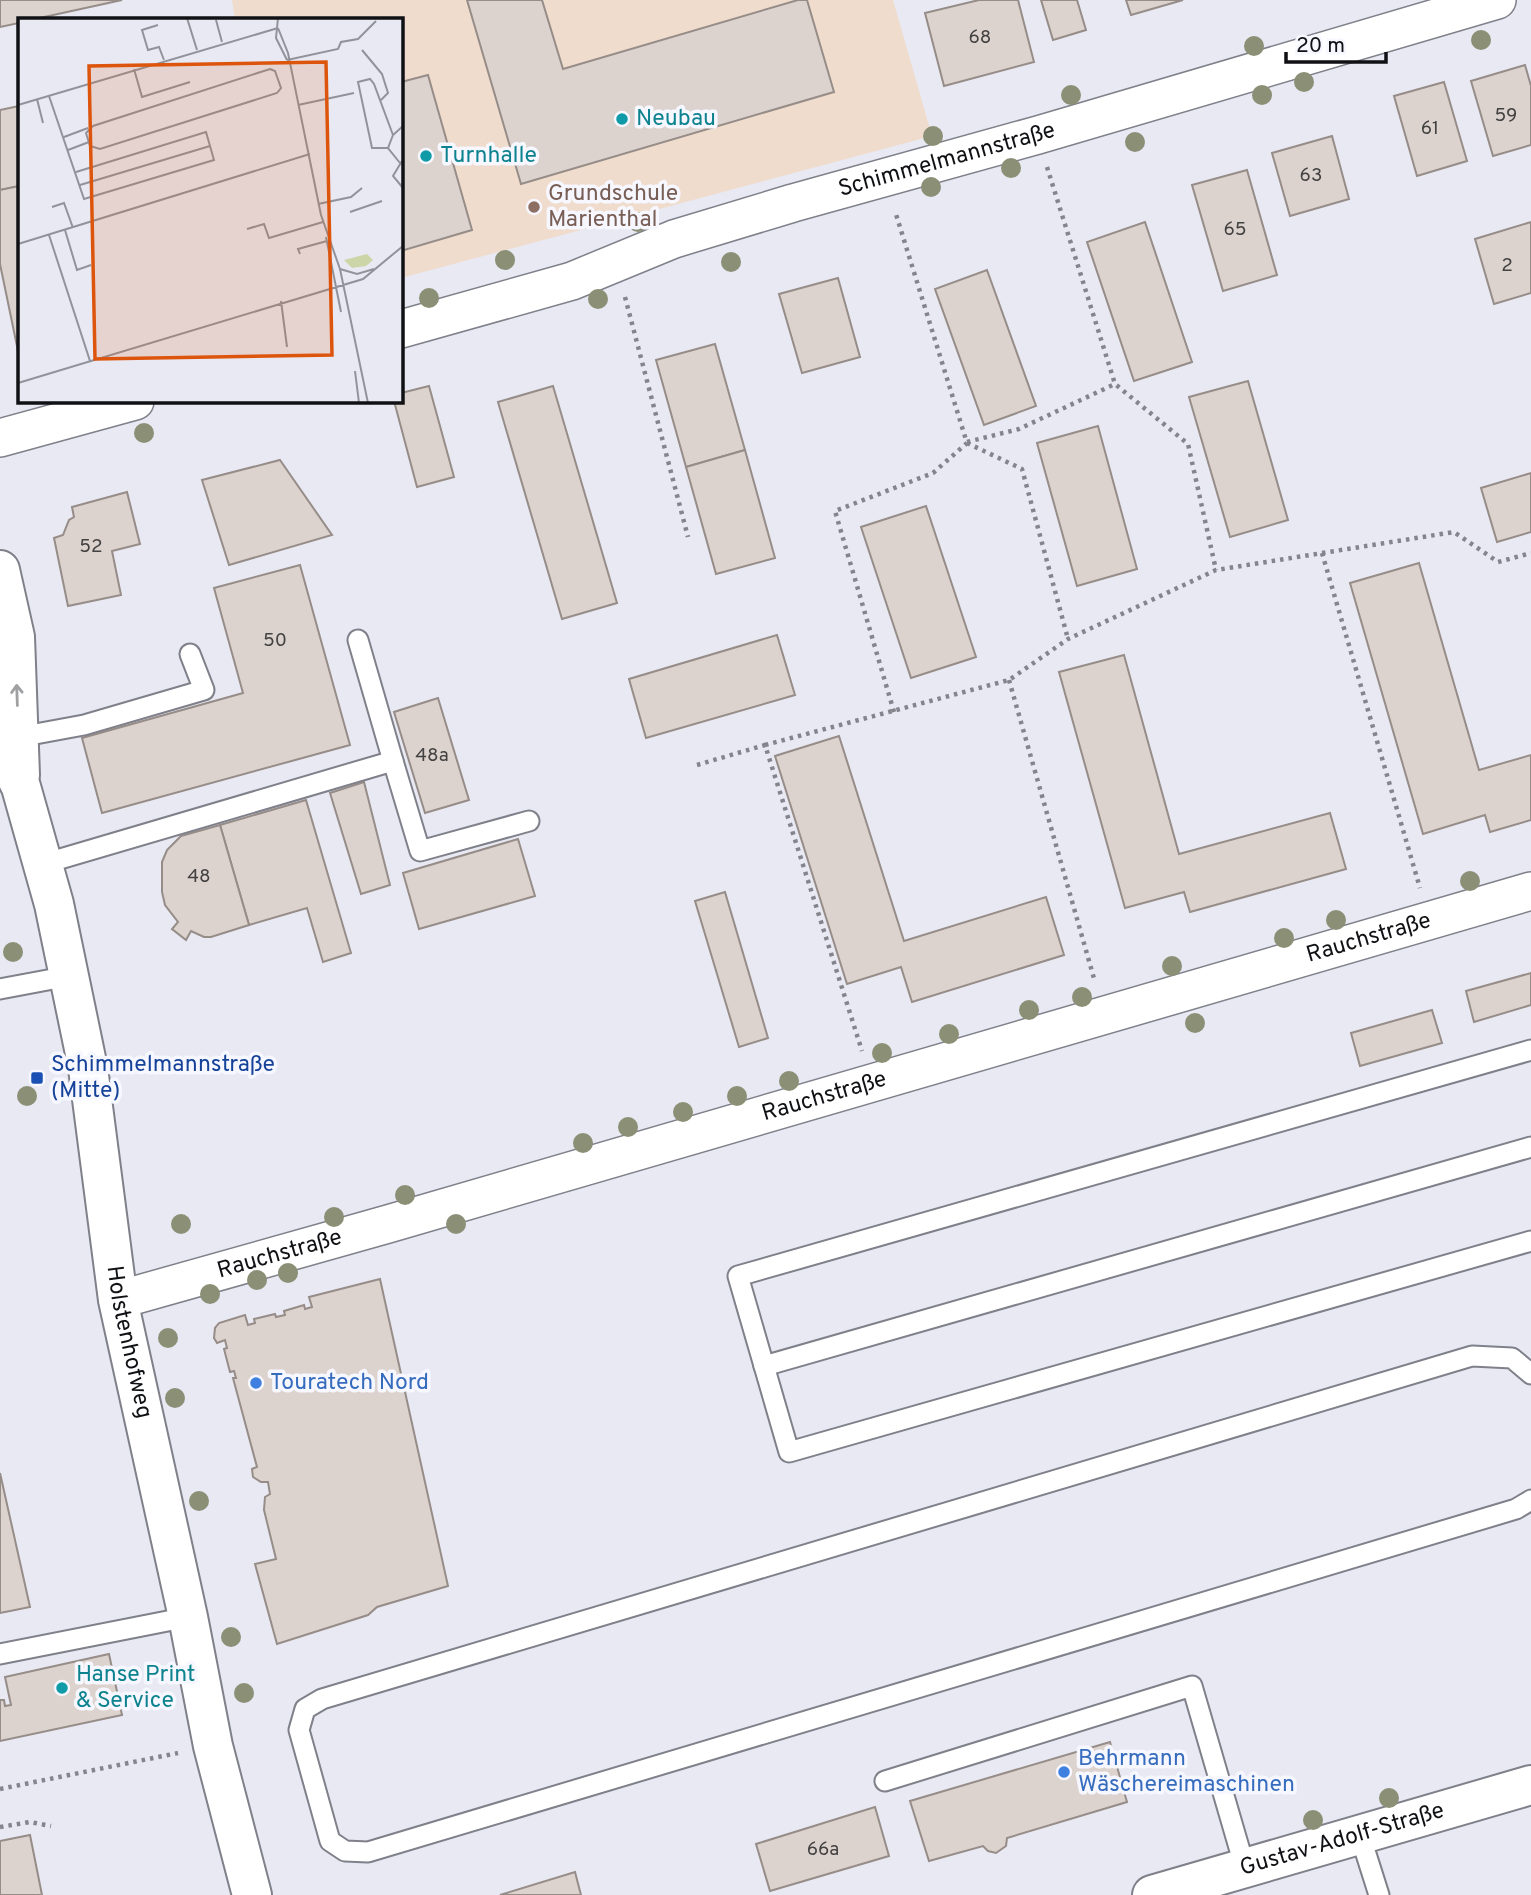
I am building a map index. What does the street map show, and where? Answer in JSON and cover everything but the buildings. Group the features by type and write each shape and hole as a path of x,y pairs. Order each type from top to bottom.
{"main road":[{"name":"Holstenhofweg","path":"0,570 15,637 9,740 43,864 69,976 88,1068 118,1300 188,1617 213,1746 252,1895"},
{"name":"Gustav-Adolf-Straße","path":"1152,1895 1531,1785"}],"street":[{"name":"Schimmelmannstraße","path":"402,329 572,281 674,239 1497,0"},
{"path":"0,438 131,402"},
{"name":"Rauchstraße","path":"118,1300 1531,891"}],"lane":[{"path":"358,640 420,851 529,821"},
{"path":"9,740 84,726 204,690 191,654"},
{"path":"43,864 393,761"},
{"path":"0,989 69,976"},
{"path":"1531,1050 738,1276 789,1452 1531,1241"},
{"path":"764,1366 1531,1147"},
{"path":"1531,1374 1512,1358 1472,1356 322,1699 305,1709 299,1730 330,1840 345,1851 368,1852 1516,1509 1531,1500"},
{"path":"0,1654 188,1617"},
{"path":"885,1781 1192,1686 1245,1868"},
{"path":"1360,1835 1379,1895"}],"path":[{"path":"1038,135 1115,384 1188,444 1216,570"},
{"path":"884,177 967,443 1022,469 1068,639"},
{"path":"616,263 688,537"},
{"path":"894,712 835,511 933,473 967,443 1019,429 1115,384"},
{"path":"697,765 1009,680 1068,639 1216,570 1454,532 1497,562 1531,553"},
{"path":"1322,553 1430,921"},
{"path":"1009,680 1104,1015"},
{"path":"765,745 863,1053 851,1056"},
{"path":"0,1789 213,1746"},
{"path":"0,1828 30,1822 51,1826"}],"shaded area":[{"name":"Grundschule Marienthal","path":"232,0 893,0 932,136 402,278 402,18 235,18"}],"place":[{"name":"Neubau","path":"622,119"},
{"name":"Turnhalle","path":"426,156"},
{"name":"Grundschule Marienthal","path":"534,207"},
{"name":"Schimmelmannstraße (Mitte)","path":"37,1078"},
{"name":"Touratech Nord","path":"256,1383"},
{"name":"Hanse Print & Service","path":"62,1688"},
{"name":"Behrmann Wäschereimaschinen","path":"1064,1772"}]}
